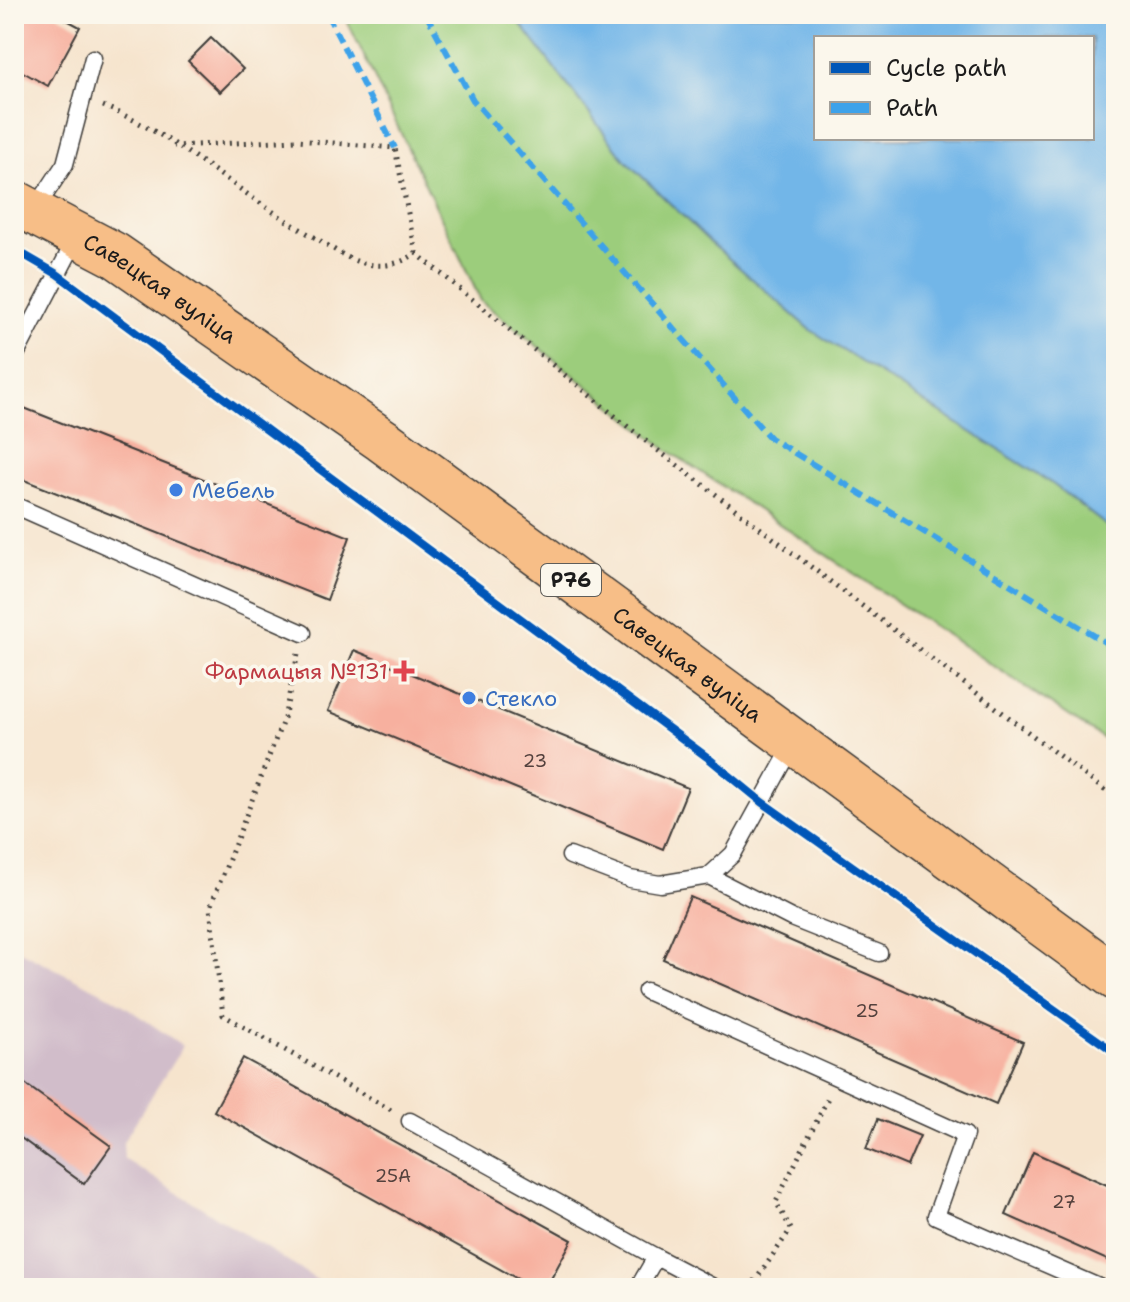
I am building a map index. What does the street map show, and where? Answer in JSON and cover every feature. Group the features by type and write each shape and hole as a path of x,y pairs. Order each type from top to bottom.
{"main road":[{"name":"Савецкая вуліца","path":"24,207 115,255 382,440 1116,978"}],"lane":[{"path":"24,207 65,164 93,58"},
{"path":"14,358 77,235"},
{"path":"14,505 303,633"},
{"path":"570,856 660,884 709,876 733,854 794,744"},
{"path":"709,876 791,918 879,953"},
{"path":"646,991 965,1135 936,1216 1101,1288"},
{"path":"410,1121 715,1288"},
{"path":"638,1288 656,1257"}],"path":[{"path":"84,99 118,112 288,223 357,261 400,264 416,253"},
{"path":"174,146 297,140 395,148 416,253 705,487 1116,799"},
{"path":"303,633 284,718 210,908 223,1015 410,1121"},
{"path":"750,1288 791,1229 776,1202 824,1108"}],"shaded area":[{"path":"14,948 113,998 183,1046 123,1142 124,1159 330,1288 14,1288"}],"green space":[{"path":"344,14 513,14 626,161 711,243 811,330 1054,485 1116,533 1116,747 666,449 481,301"}],"water":[{"path":"513,14 1116,14 1116,533 1054,485 811,330 711,243 626,161"}],"building":[{"path":"14,14 56,14 80,27 48,86 14,67"},
{"path":"211,38 243,69 220,92 188,61"},
{"path":"14,404 350,537 327,600 14,476"},
{"path":"354,650 688,788 663,849 328,711"},
{"path":"690,897 1023,1042 996,1104 663,959"},
{"path":"243,1058 572,1240 546,1288 534,1288 214,1111"},
{"path":"14,1076 111,1146 84,1184 14,1133"},
{"path":"878,1119 920,1136 907,1166 866,1149"},
{"path":"1033,1152 1116,1189 1116,1264 1006,1215"}],"marked path":[{"path":"327,14 395,148"},
{"path":"426,14 473,100 770,438 1116,649"}],"cycle path":[{"path":"14,249 57,274 707,757 762,802 1116,1053"}],"place":[{"name":"Мебель","path":"176,490"},
{"name":"Фармацыя №131","path":"404,671"},
{"name":"Стекло","path":"469,698"}]}
